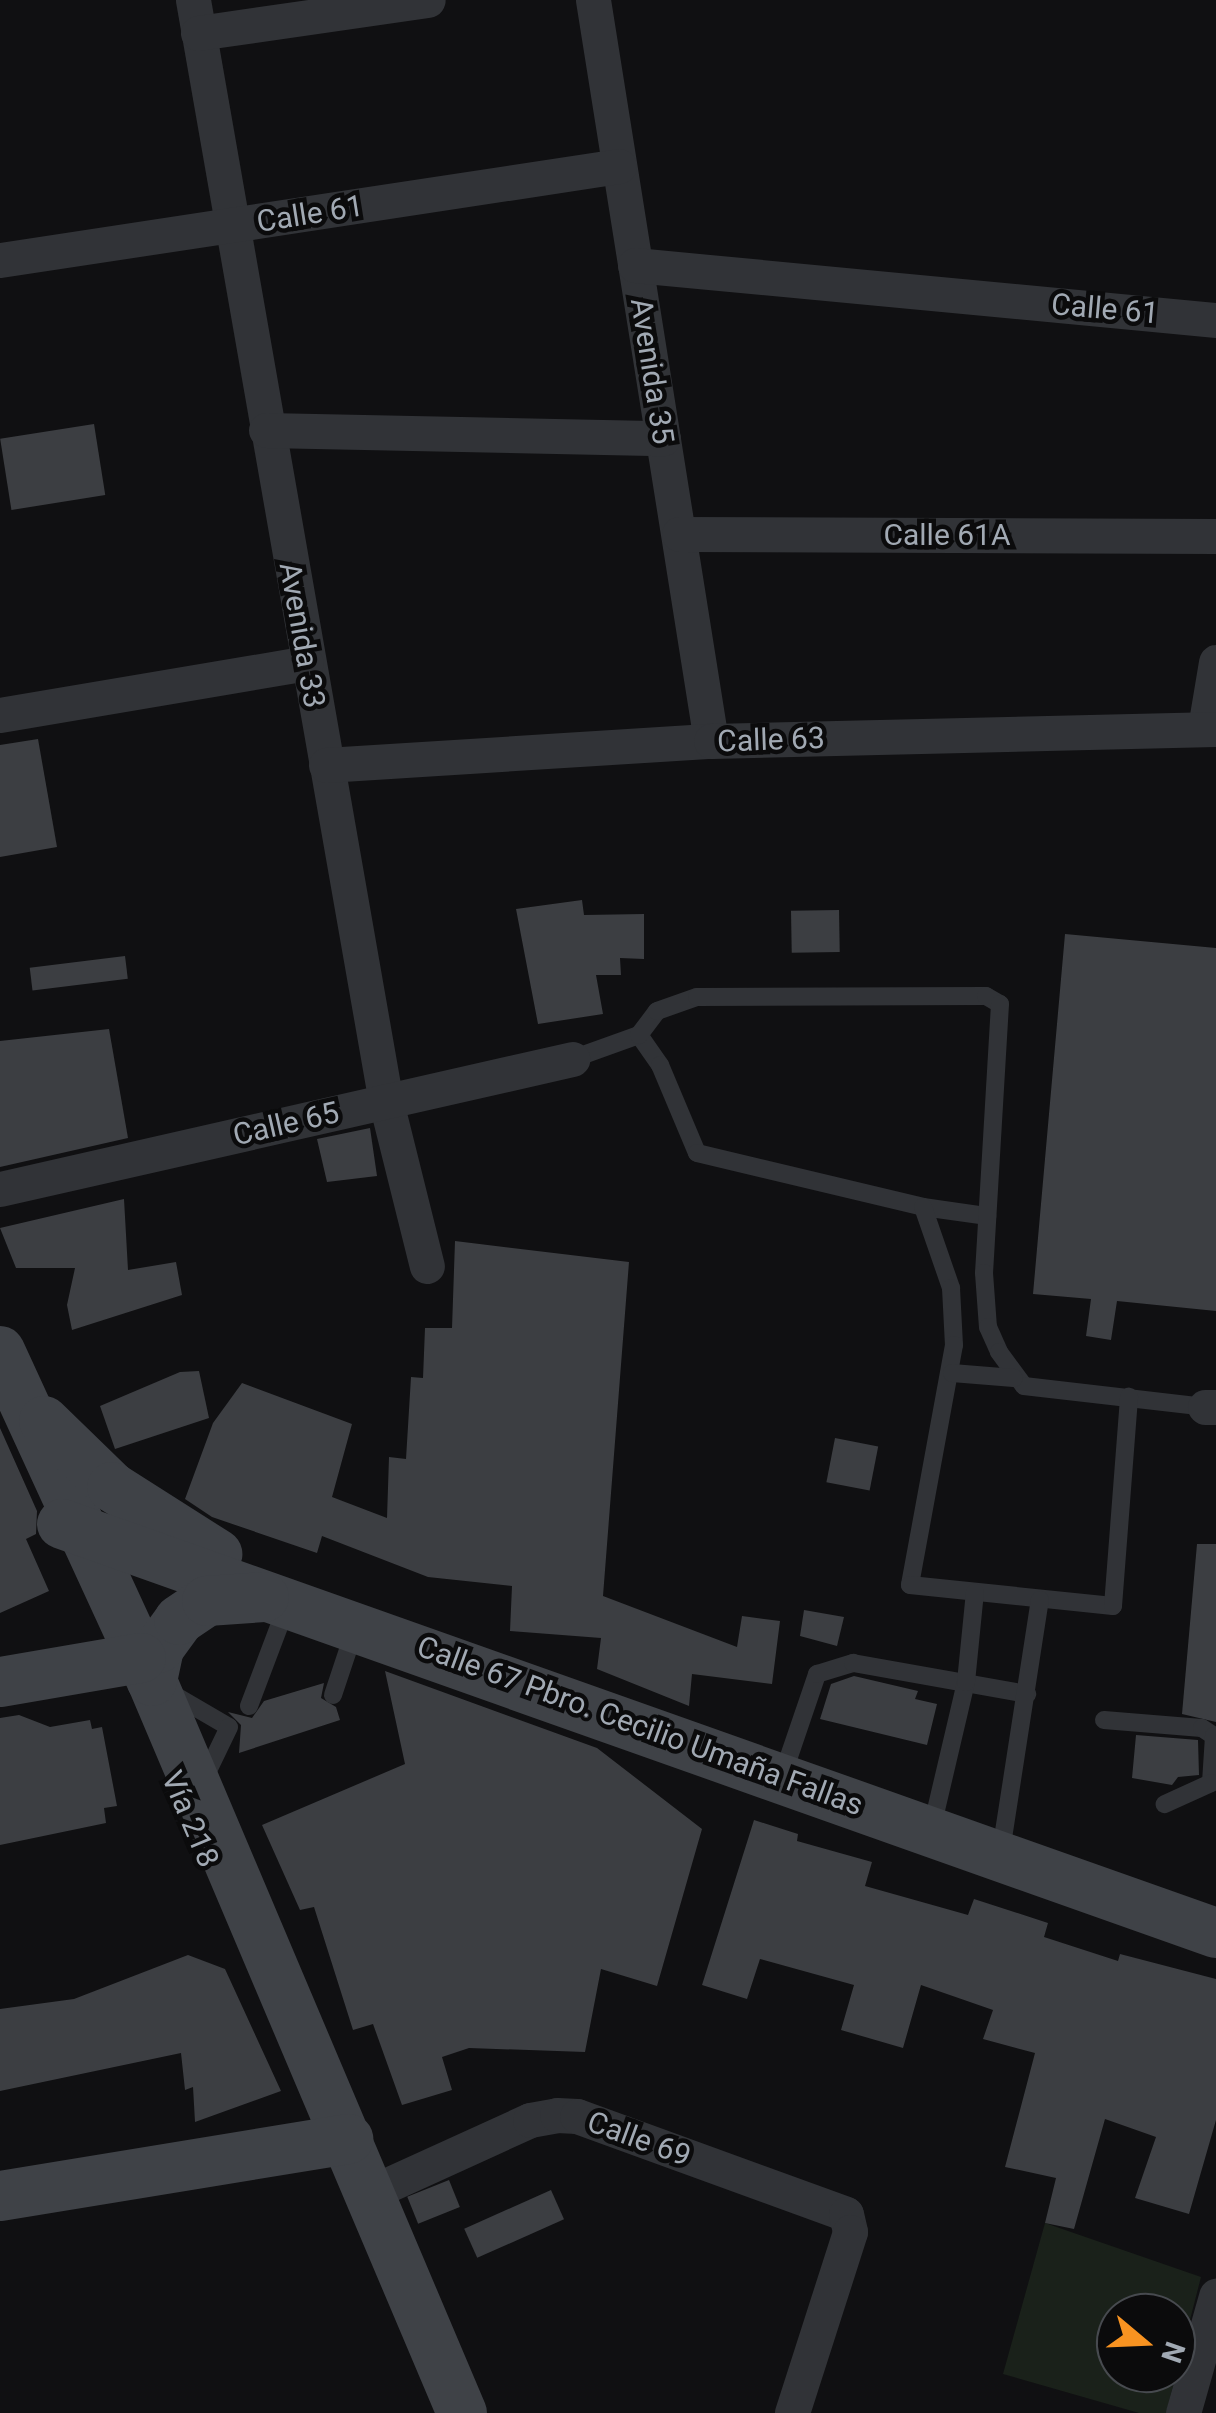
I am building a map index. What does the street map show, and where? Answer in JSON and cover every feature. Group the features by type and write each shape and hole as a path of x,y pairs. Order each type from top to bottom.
{"main road":[{"name":"Vía 218","path":"0,1351 11,1395 198,1791 462,2413"},
{"path":"11,1395 112,1487 289,1600"},
{"name":"Calle 67 Pbro. Cecilio Umaña Fallas","path":"76,1527 355,1623 1216,1933"},
{"path":"0,1682 138,1667 159,1648 179,1620 208,1601 241,1595 289,1600"},
{"name":"Vía 218","path":"138,1667 282,2038 338,2123"},
{"path":"0,2196 338,2123"}],"street":[{"path":"196,17 428,0"},
{"name":"Avenida 35","path":"593,0 711,742"},
{"name":"Avenida 33","path":"196,17 228,227 386,1102 427,1266"},
{"name":"Calle 61","path":"0,260 619,166"},
{"name":"Calle 61","path":"635,264 1216,320"},
{"path":"266,430 663,438"},
{"name":"Calle 61A","path":"679,534 1216,536"},
{"path":"1211,729 1216,662"},
{"path":"0,715 306,663"},
{"name":"Calle 63","path":"326,765 711,742 1211,729"},
{"name":"Calle 65","path":"0,1189 572,1059"},
{"name":"Calle 69","path":"370,2193 530,2120 557,2115 576,2116 846,2214 851,2222 792,2413"},
{"path":"1183,2413 1215,2306"}],"lane":[{"path":"572,1059 639,1035 657,1011 698,997 986,996 1000,1004 984,1307 1014,1378 1024,1386 1210,1407"},
{"path":"639,1035 660,1065 697,1153 923,1207 987,1216"},
{"path":"923,1207 950,1288 952,1373 910,1586 1113,1606 1128,1397"},
{"path":"952,1373 1014,1378"},
{"path":"931,1831 966,1682 975,1592"},
{"path":"249,1706 289,1600"},
{"path":"1000,1856 1040,1600"},
{"path":"333,1696 355,1623"},
{"path":"782,1777 817,1674 853,1663 1027,1694"},
{"path":"1104,1720 1202,1728 1214,1736 1211,1783 1165,1804"}],"shaded area":[{"path":"1045,2223 1201,2277 1196,2296 1196,2293 1096,2293 1096,2393 1171,2393 1166,2413 1139,2413 1003,2374"}],"building":[{"path":"94,424 105,495 11,510 0,439"},
{"path":"38,739 57,847 0,857 0,745"},
{"path":"582,900 584,915 644,914 644,959 620,958 621,975 596,975 603,1014 538,1024 516,909"},
{"path":"839,910 840,952 792,953 791,911"},
{"path":"1065,934 1216,948 1216,1311 1117,1301 1111,1340 1086,1336 1091,1299 1033,1294"},
{"path":"125,956 128,979 33,991 30,968"},
{"path":"109,1029 128,1138 0,1167 0,1041"},
{"path":"370,1128 377,1176 327,1182 317,1139"},
{"path":"124,1199 128,1270 176,1262 182,1295 72,1330 67,1305 75,1268 16,1268 0,1228"},
{"path":"455,1241 629,1262 603,1596 737,1647 742,1616 780,1621 772,1684 692,1674 689,1706 597,1669 601,1638 510,1631 512,1586 428,1577 322,1536 317,1553 212,1517 185,1499 213,1423 242,1383 352,1424 332,1497 387,1518 389,1457 406,1459 411,1377 423,1378 425,1328 452,1328"},
{"path":"199,1371 209,1418 115,1449 100,1406 180,1372"},
{"path":"0,1428 37,1511 36,1534 26,1539 49,1591 0,1613"},
{"path":"835,1438 878,1446 870,1491 826,1482"},
{"path":"1197,1544 1216,1544 1216,1722 1182,1714"},
{"path":"804,1610 844,1617 837,1646 800,1636"},
{"path":"385,1671 597,1748 702,1829 657,1986 601,1969 585,2052 469,2048 442,2057 452,2090 402,2105 373,2024 353,2030 314,1907 300,1910 262,1825 405,1764"},
{"path":"854,1676 918,1691 915,1699 937,1704 927,1745 820,1719 831,1684"},
{"path":"324,1683 321,1698 336,1707 340,1720 239,1753 241,1725 228,1712 252,1718 264,1701"},
{"path":"19,1715 50,1727 90,1720 92,1729 102,1727 117,1806 104,1808 106,1823 0,1845 0,1718"},
{"path":"1136,1735 1198,1740 1199,1775 1178,1777 1172,1785 1132,1778"},
{"path":"754,1820 798,1834 797,1841 872,1862 865,1886 968,1915 974,1899 1048,1923 1044,1937 1118,1961 1120,1954 1216,1979 1216,2120 1189,2214 1135,2198 1156,2137 1105,2119 1074,2229 1045,2223 1056,2178 1005,2167 1035,2053 983,2039 993,2010 921,1985 903,2048 841,2030 854,1985 760,1959 747,1999 702,1985"},
{"path":"188,1955 225,1969 281,2091 195,2122 193,2087 185,2090 181,2053 0,2091 0,2009 74,1999"},
{"path":"449,2180 460,2207 418,2224 407,2197"},
{"path":"551,2190 564,2219 477,2258 464,2229"}]}
